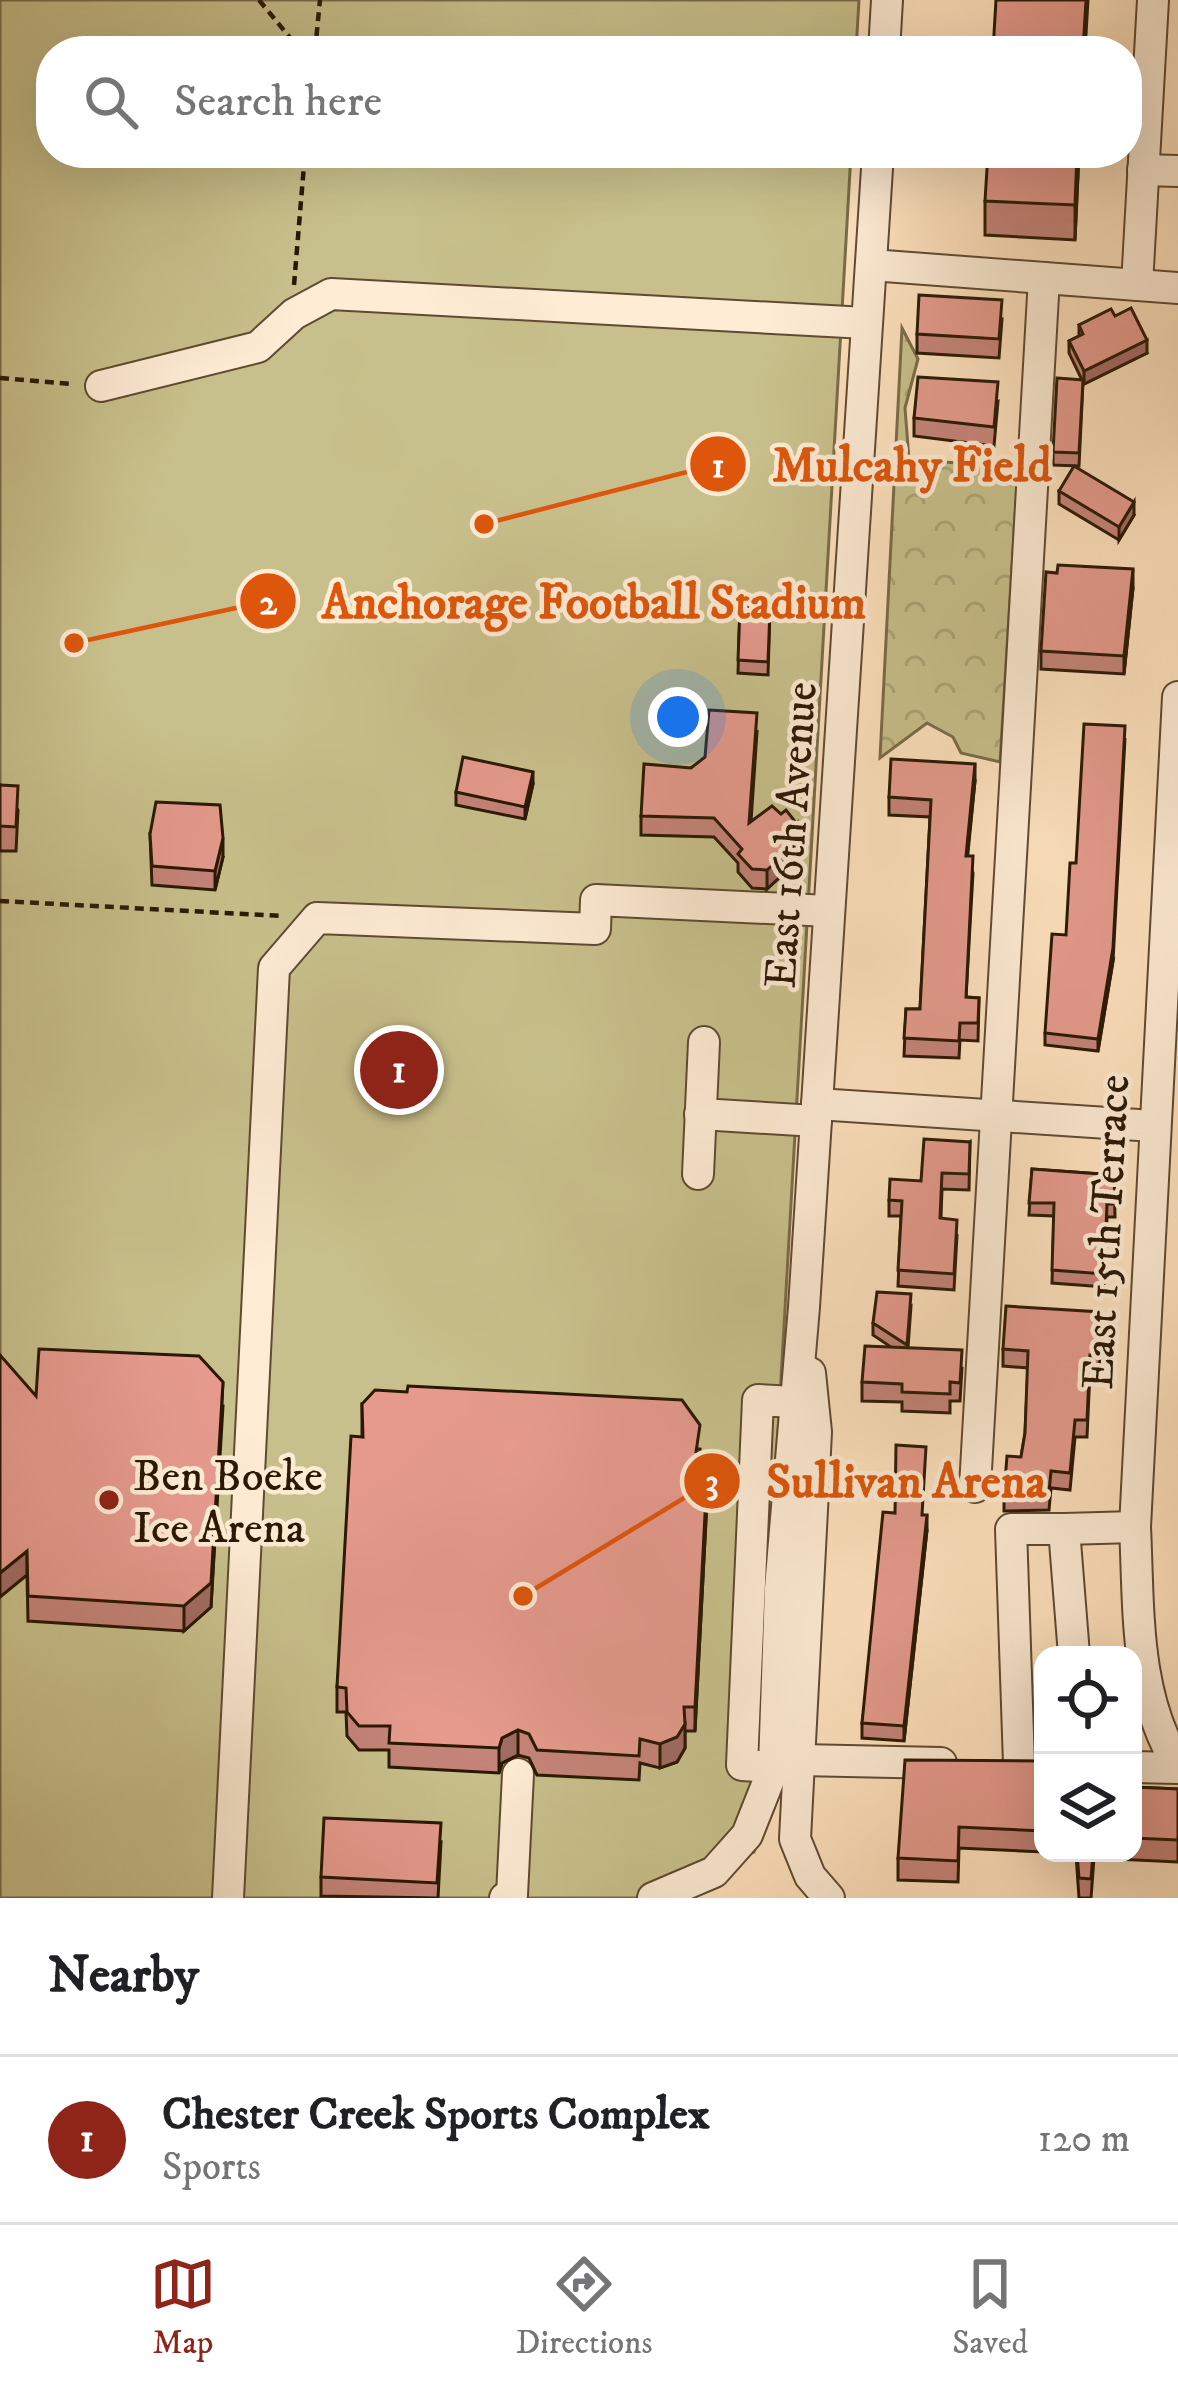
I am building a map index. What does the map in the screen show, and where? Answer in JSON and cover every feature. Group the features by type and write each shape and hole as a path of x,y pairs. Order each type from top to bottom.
{"street":[{"path":"885,36 887,0"},
{"path":"1137,285 1143,170 1162,92 1161,8"},
{"name":"East 16th Avenue","path":"829,1898 810,1876 795,1839 787,1763 794,1402 877,168"},
{"path":"1143,170 1178,171"},
{"path":"871,265 1178,288"},
{"path":"974,1487 1044,278"},
{"path":"101,386 258,347 294,314 331,295 866,322"},
{"name":"East 15th Terrace","path":"1178,697 1135,1527 1140,1637 1156,1729 1178,1766"},
{"path":"228,1898 274,968 317,918 595,929 596,900 829,911"},
{"path":"698,1174 704,1042"},
{"path":"700,1114 997,1116 1154,1126"},
{"name":"East 16th Avenue","path":"652,1898 714,1872 747,1835 787,1763 816,1432 804,1307"},
{"path":"787,1763 1009,1764 1008,1536 1022,1526 1135,1527"},
{"path":"1064,1529 1074,1646"},
{"path":"1142,1767 1178,1766"},
{"path":"505,1898 512,1894 518,1774"}],"path":[{"path":"259,0 289,36"},
{"path":"316,36 320,0"},
{"path":"294,314 304,168"},
{"path":"0,379 101,386"},
{"path":"0,901 317,918"}],"green space":[{"path":"0,0 859,0 857,36 36,36 36,168 850,168 754,1852 639,1898 0,1898"},
{"path":"902,328 918,359 905,408 909,459 1018,468 1000,762 961,753 953,737 927,723 880,758"}],"building":[{"path":"996,0 1086,0 1084,36 994,36"},
{"path":"987,168 1076,168 1075,205 985,201"},
{"path":"919,295 1002,300 999,339 917,334"},
{"path":"1131,308 1147,340 1084,371 1069,341 1083,334 1079,325 1111,309 1115,316"},
{"path":"918,377 998,382 994,427 914,418"},
{"path":"1057,378 1083,380 1079,453 1053,452"},
{"path":"1074,466 1134,502 1119,527 1059,491"},
{"path":"1058,565 1133,569 1124,656 1041,651 1046,572 1057,573"},
{"path":"740,607 770,609 768,662 738,660"},
{"path":"709,710 757,713 749,823 772,806 781,814 786,810 797,824 796,844 767,870 752,869 738,854 742,849 714,818 641,816 644,764 691,768 705,757"},
{"path":"1084,724 1125,726 1113,948 1098,1039 1045,1033 1052,934 1066,935 1070,863 1076,863"},
{"path":"463,757 533,772 525,807 456,792"},
{"path":"891,759 975,764 966,856 973,856 966,997 979,998 978,1023 960,1023 959,1041 904,1038 906,1009 920,1009 931,800 889,797"},
{"path":"0,785 18,786 16,827 0,826"},
{"path":"156,802 220,805 223,838 215,871 152,866 150,834"},
{"path":"924,1139 970,1142 969,1174 942,1173 940,1218 957,1220 954,1274 898,1270 902,1201 889,1200 890,1179 921,1181"},
{"path":"1032,1169 1114,1175 1115,1204 1107,1204 1104,1274 1052,1270 1054,1203 1029,1203"},
{"path":"877,1292 911,1294 907,1345 873,1323"},
{"path":"1006,1306 1101,1312 1099,1355 1090,1355 1087,1420 1075,1420 1070,1473 1051,1471 1049,1492 1004,1494 1007,1456 1021,1457 1028,1351 1003,1349"},
{"path":"865,1346 962,1350 960,1383 950,1382 950,1394 902,1392 902,1384 862,1382"},
{"name":"Ben Boeke Ice Arena","path":"39,1349 199,1356 223,1382 211,1583 184,1606 28,1596 27,1551 0,1573 0,1355 36,1396"},
{"path":"408,1386 682,1400 700,1425 696,1452 708,1457 695,1707 684,1707 685,1724 677,1737 660,1744 640,1739 639,1756 537,1750 529,1734 518,1730 502,1738 499,1748 389,1743 390,1726 359,1726 347,1712 346,1688 337,1687 351,1436 363,1437 362,1404 375,1390 407,1392"},
{"path":"896,1445 926,1447 922,1515 927,1515 904,1726 862,1723 883,1512 895,1513"},
{"path":"905,1760 1034,1761 1034,1831 959,1827 958,1861 898,1858"},
{"path":"1142,1787 1178,1789 1178,1840 1142,1838"},
{"path":"324,1818 441,1823 437,1883 321,1877"},
{"path":"1078,1862 1092,1862 1091,1879 1079,1878"}],"place":[{"name":"Mulcahy Field","path":"484,524"},
{"name":"Anchorage Football Stadium","path":"74,643"},
{"name":"Chester Creek Sports Complex","path":"399,1070"},
{"name":"Ben Boeke Ice Arena","path":"109,1500"},
{"name":"Sullivan Arena","path":"523,1596"}]}
